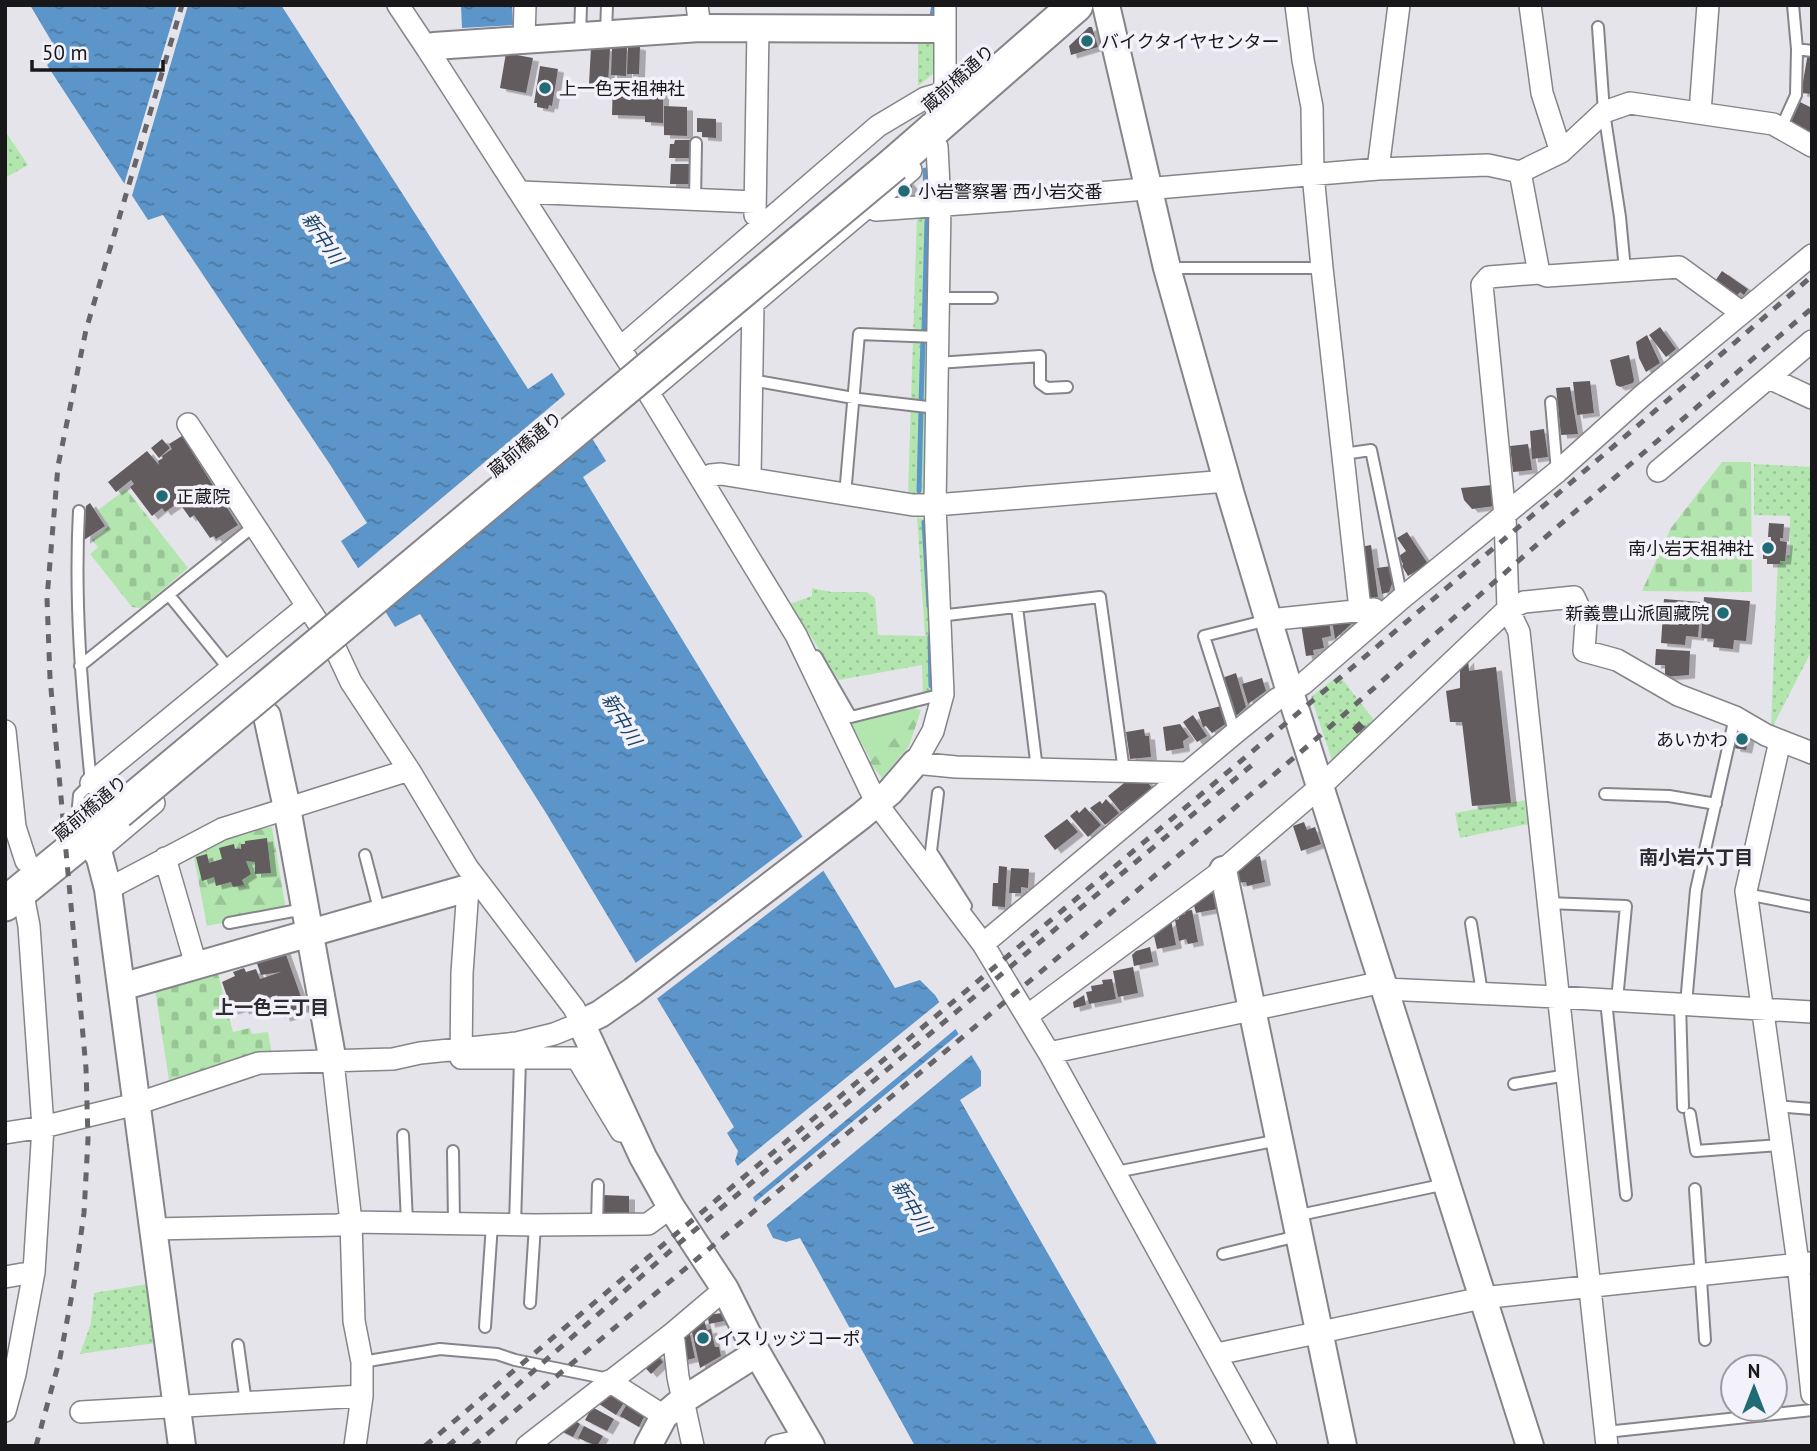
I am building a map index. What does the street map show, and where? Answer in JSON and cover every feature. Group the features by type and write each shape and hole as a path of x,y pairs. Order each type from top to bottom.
{"main road":[{"name":"蔵前橋通り","path":"15,883 88,836 105,796 888,155 942,92 1040,5"},
{"name":"蔵前橋通り","path":"888,155 935,139 1076,5"}],"street":[{"path":"398,5 431,48 648,392 796,635 867,811 977,936 1027,1016 1266,1446"},
{"path":"524,40 525,5"},
{"path":"1106,5 1167,268 1227,481 1290,692 1530,1446"},
{"path":"1296,5 1312,107 1313,174 1360,609"},
{"path":"1378,169 1399,5"},
{"path":"1530,5 1542,93 1561,152"},
{"path":"1700,112 1708,5"},
{"path":"431,48 606,35 699,17 758,28 942,21 942,92 925,98 878,125 620,348"},
{"path":"755,233 758,28"},
{"path":"870,207 876,209 940,205 1378,169 1488,166 1520,172 1561,152 1604,112 1630,103 1700,112 1781,128 1812,146"},
{"path":"5,1133 43,1127 136,1104 259,1063 393,1059 537,1039 591,1019 890,792 915,763 933,731 943,695 935,505 940,205 935,139"},
{"path":"648,392 870,207 935,139"},
{"path":"1520,172 1539,273"},
{"path":"521,192 755,202"},
{"path":"977,936 1235,733 1303,684 1812,255"},
{"path":"1606,1439 1518,632 1508,609 1505,516 1482,285 1489,277 1679,267 1742,313"},
{"path":"750,477 753,304"},
{"path":"1658,471 1812,341"},
{"path":"1769,378 1812,398"},
{"path":"188,424 336,650 351,682 409,770 473,886 574,1008 591,1019 643,1157 671,1207 724,1289 757,1353 809,1442 776,1446"},
{"path":"702,479 721,474 750,477 913,505 1227,481"},
{"path":"1027,1016 1223,870 1321,786 1508,609 1524,602 1574,597 1586,622 1584,651 1616,660 1678,695 1735,717 1780,741 1812,753"},
{"path":"105,796 229,669 307,606"},
{"path":"1268,620 1371,608 1386,612"},
{"path":"182,1446 106,873 88,836 266,713 336,650"},
{"path":"266,713 287,808 333,1062 351,1222 353,1309 362,1362 362,1396 355,1446"},
{"path":"5,731 15,883 29,926 43,1127 34,1272 15,1374 5,1411"},
{"path":"1780,741 1746,894 1781,1145 1805,1263 1812,1394"},
{"path":"915,763 1187,773"},
{"path":"108,889 222,829 409,770"},
{"path":"165,858 196,965"},
{"path":"1223,870 1343,1446"},
{"path":"121,987 196,965 307,921 380,913 473,886"},
{"path":"473,886 462,973 461,1058 577,1058 612,1119 643,1157"},
{"path":"1049,1053 1384,986 1812,1012"},
{"path":"153,1229 338,1225 351,1222 649,1224 671,1207"},
{"path":"1217,1354 1482,1298 1805,1263"},
{"path":"5,1277 34,1272"},
{"path":"527,1446 673,1333 724,1289"},
{"path":"673,1333 673,1408 693,1446"},
{"path":"648,1446 673,1408 757,1353"},
{"path":"608,1381 673,1408"},
{"path":"81,1412 362,1396"}],"lane":[{"path":"580,37 581,5"},
{"path":"606,35 607,5"},
{"path":"1781,128 1796,96 1797,48 1793,5"},
{"path":"1598,27 1604,112 1625,270"},
{"path":"1797,48 1812,51"},
{"path":"695,200 696,143"},
{"path":"1167,268 1322,268"},
{"path":"938,298 992,298"},
{"path":"845,495 859,334 937,337"},
{"path":"937,363 1040,356 1040,383 1046,388 1067,387"},
{"path":"751,380 936,408"},
{"path":"1551,402 1557,472"},
{"path":"1343,454 1371,450 1402,598"},
{"path":"79,511 77,610 80,667 105,796"},
{"path":"80,667 254,526"},
{"path":"169,595 229,669"},
{"path":"939,616 1100,597 1124,771"},
{"path":"1017,607 1037,769"},
{"path":"1235,733 1204,636 1268,620"},
{"path":"796,635 811,648 851,717 943,695"},
{"path":"1735,717 1696,890 1683,1004 1686,1110 1696,1151 1781,1145"},
{"path":"938,793 931,851 968,910 977,936"},
{"path":"1605,794 1669,796 1716,804"},
{"path":"365,855 380,913"},
{"path":"1746,894 1812,907"},
{"path":"1547,903 1626,906 1612,1000 1626,1195"},
{"path":"229,923 307,921"},
{"path":"1471,923 1482,993"},
{"path":"520,1060 530,1303"},
{"path":"1514,1084 1567,1075"},
{"path":"1776,1106 1812,1109"},
{"path":"403,1135 407,1222"},
{"path":"1116,1172 1279,1140"},
{"path":"453,1151 454,1223"},
{"path":"1223,1254 1297,1226 1448,1183"},
{"path":"597,1224 598,1185"},
{"path":"1695,1189 1704,1340"},
{"path":"485,1327 492,1224"},
{"path":"238,1345 246,1404"},
{"path":"362,1362 440,1349 496,1354 608,1381"},
{"path":"1606,1439 1812,1410"}],"green space":[{"path":"931,43 937,46 938,70 918,86 918,44"},
{"path":"5,131 28,165 5,178"},
{"path":"917,215 928,215 933,223 926,491 918,496 908,493"},
{"path":"1722,462 1751,462 1752,592 1642,591 1671,528"},
{"path":"1754,464 1812,467 1812,650 1773,726 1778,556 1790,555 1790,516 1754,515"},
{"path":"126,489 188,568 141,608 132,607 90,554 98,547 92,540 109,526 98,510"},
{"path":"917,517 926,520 933,689 923,694 922,665 839,680 790,604 812,596 812,588 831,592 867,592 875,598 878,635 925,636"},
{"path":"1339,675 1374,720 1332,760 1311,697"},
{"path":"916,706 912,719 877,772 851,723"},
{"path":"906,707 921,710 909,746 882,778 869,762 896,737"},
{"path":"1531,799 1534,823 1460,838 1455,813"},
{"path":"272,827 286,910 207,926 193,852 229,834"},
{"path":"217,970 233,1032 250,1028 252,1034 268,1032 273,1060 170,1087 155,989"},
{"path":"154,1283 162,1342 80,1354 91,1323 94,1293"}],"water":[{"name":"新中川","path":"30,5 281,5 528,389 552,373 606,461 583,477 895,988 920,980 935,995 981,1071 981,1086 960,1100 1158,1446 915,1446 800,1238 786,1242 773,1238 735,1161 738,1151 727,1133 734,1127 546,813 420,614 395,627 341,541 367,523 163,215 148,220 47,65 59,54"},
{"path":"461,5 512,5 513,25 462,28"}],"pier":[{"path":"177,5 188,5 131,199 123,188"},
{"path":"568,392 594,433 382,613 355,571"},
{"path":"806,834 827,868 654,1001 633,965"},
{"path":"942,1000 958,1027 750,1200 735,1168"},
{"path":"961,1032 974,1053 764,1227 753,1204"}],"building":[{"path":"1092,27 1098,47 1071,55 1069,46"},
{"path":"628,44 640,47 639,74 627,74"},
{"path":"591,47 610,48 608,85 589,84"},
{"path":"612,47 627,47 626,76 611,75"},
{"path":"506,53 533,58 526,93 500,88"},
{"path":"1808,53 1812,54 1812,94 1801,93"},
{"path":"540,66 558,69 552,106 549,105 548,109 537,107 537,103 534,103"},
{"path":"613,79 663,80 663,123 645,122 645,116 612,115"},
{"path":"1800,102 1812,108 1812,136 1789,124"},
{"path":"664,106 687,107 687,136 664,135"},
{"path":"697,118 716,119 716,138 702,137 702,132 697,132"},
{"path":"675,140 690,140 690,158 669,158 670,144 674,144"},
{"path":"671,164 690,164 690,184 670,184"},
{"path":"907,180 912,186 911,195 907,199 898,197 894,192"},
{"path":"1722,271 1748,289 1744,295 1740,292 1734,299 1713,284"},
{"path":"1660,327 1676,349 1666,357 1649,335"},
{"path":"1647,335 1660,363 1646,372 1639,358 1636,342"},
{"path":"1629,355 1634,380 1633,383 1620,387 1616,385 1610,360"},
{"path":"1590,381 1594,413 1577,415 1573,382"},
{"path":"1570,387 1578,434 1561,435 1556,388"},
{"path":"1544,429 1548,457 1532,459 1530,431"},
{"path":"182,436 238,525 216,539 214,536 210,538 194,515 190,518 180,504 189,498 184,492 175,499 178,503 165,512 162,508 152,516 130,487 134,484 131,480 116,492 108,482 147,451 159,465 158,461 162,456 172,449 169,444"},
{"path":"162,439 170,448 159,458 151,448"},
{"path":"1528,444 1532,470 1513,472 1510,446"},
{"path":"1492,485 1495,506 1472,509 1464,500 1461,488"},
{"path":"90,503 105,526 84,540 86,506"},
{"path":"1769,523 1784,524 1783,538 1780,538 1780,541 1787,542 1785,561 1780,561 1780,564 1767,564 1767,559 1763,559 1763,541 1771,542 1771,537 1768,537"},
{"path":"1407,532 1428,564 1408,576 1399,556 1406,551 1397,538"},
{"path":"1371,545 1378,597 1367,599 1360,547"},
{"path":"1391,566 1393,581 1389,592 1382,594 1377,568"},
{"path":"1704,597 1750,601 1746,641 1734,640 1733,649 1713,647 1714,639 1701,638"},
{"path":"1664,599 1701,602 1698,637 1686,636 1685,645 1661,643"},
{"path":"1360,616 1335,639 1332,620"},
{"path":"1329,620 1331,636 1322,638 1324,648 1313,650 1314,655 1306,656 1301,624"},
{"path":"1656,649 1690,651 1689,675 1665,677 1665,665 1655,665"},
{"path":"1468,659 1469,671 1496,667 1511,803 1472,806 1462,722 1450,722 1446,691 1460,688 1460,669"},
{"path":"1236,673 1246,707 1234,718 1222,678"},
{"path":"1262,678 1266,691 1248,704 1242,684"},
{"path":"1221,706 1227,723 1212,733 1206,726 1203,727 1198,712"},
{"path":"1193,715 1207,736 1197,742 1183,722"},
{"path":"1359,721 1365,727 1357,734 1352,728"},
{"path":"1180,724 1189,737 1183,741 1184,748 1166,751 1163,727"},
{"path":"1144,729 1145,736 1149,736 1151,757 1130,759 1126,732"},
{"path":"1738,729 1750,732 1746,750 1734,748"},
{"path":"1129,779 1145,779 1152,788 1121,812 1108,796"},
{"path":"1106,799 1119,813 1105,825 1090,808 1100,801 1102,804"},
{"path":"1085,807 1101,825 1088,837 1070,816"},
{"path":"1067,819 1078,832 1055,850 1044,836"},
{"path":"1304,822 1307,830 1315,827 1321,844 1301,851 1293,826"},
{"path":"267,838 271,873 255,874 255,862 246,861 251,874 242,880 244,885 233,887 231,882 216,886 214,877 202,881 196,857 207,854 209,863 222,859 219,848 234,844 235,849 241,849 241,844 245,844 245,841"},
{"path":"1260,856 1265,882 1247,886 1246,882 1237,883 1234,871 1243,869 1242,864 1249,863 1248,859"},
{"path":"999,866 1007,867 1005,907 992,906 993,883 998,883"},
{"path":"1011,868 1029,869 1028,888 1021,887 1021,893 1009,893"},
{"path":"1214,893 1217,909 1196,913 1193,902 1201,900 1200,895"},
{"path":"1192,910 1198,942 1188,944 1186,939 1179,941 1175,920 1179,919 1178,915"},
{"path":"1171,920 1176,945 1157,949 1154,936"},
{"path":"1150,947 1153,962 1134,966 1132,955"},
{"path":"284,949 305,1008 284,1018 277,995 243,1011 242,1008 232,1011 222,982 235,976 233,972 244,968 246,972 256,969 260,979 281,972 261,975 255,958"},
{"path":"1133,967 1138,993 1118,997 1113,971"},
{"path":"1112,979 1116,999 1089,1004 1086,992 1092,991 1091,986 1103,984 1102,980"},
{"path":"1084,995 1086,1005 1074,1008 1073,1002"},
{"path":"602,1195 629,1196 629,1217 602,1217"},
{"path":"713,1311 714,1314 723,1313 724,1321 709,1324 707,1313"},
{"name":"イスリッジコーポ","path":"704,1320 707,1330 711,1329 715,1347 719,1347 721,1356 700,1368 690,1323"},
{"path":"689,1330 695,1358 682,1361 676,1333"},
{"path":"654,1352 663,1362 651,1374 641,1363"},
{"path":"612,1392 625,1401 616,1415 599,1404 606,1394 610,1396"},
{"path":"628,1402 645,1415 639,1427 620,1416"},
{"path":"592,1407 614,1419 607,1431 585,1420"},
{"path":"570,1418 580,1424 573,1437 557,1429"},
{"path":"584,1426 603,1436 597,1446 578,1438"}],"waterway":[{"path":"932,16 934,5"},
{"path":"925,170 926,193"},
{"path":"924,331 927,221"},
{"path":"921,403 923,340"},
{"path":"919,491 921,411"},
{"path":"924,522 929,606"},
{"path":"930,637 931,686"}],"railway":[{"path":"36,1446 60,1358 74,1284 84,1213 88,1139 86,1068 50,678 47,598 58,466 86,330 182,5"},
{"path":"425,1446 1467,571 1812,276"},
{"path":"473,1446 1323,733 1812,308"},
{"path":"448,1446 677,1245 1252,765"}],"place":[{"name":"バイクタイヤセンター","path":"1087,41"},
{"name":"上一色天祖神社","path":"545,88"},
{"name":"小岩警察署 西小岩交番","path":"904,191"},
{"name":"正蔵院","path":"162,496"},
{"name":"南小岩天祖神社","path":"1768,548"},
{"name":"新義豊山派圓藏院","path":"1723,613"},
{"name":"あいかわ","path":"1742,739"},
{"name":"イスリッジコーポ","path":"703,1338"}],"district":[{"name":"南小岩六丁目","path":"1696,857"},
{"name":"上一色三丁目","path":"272,1007"}]}
